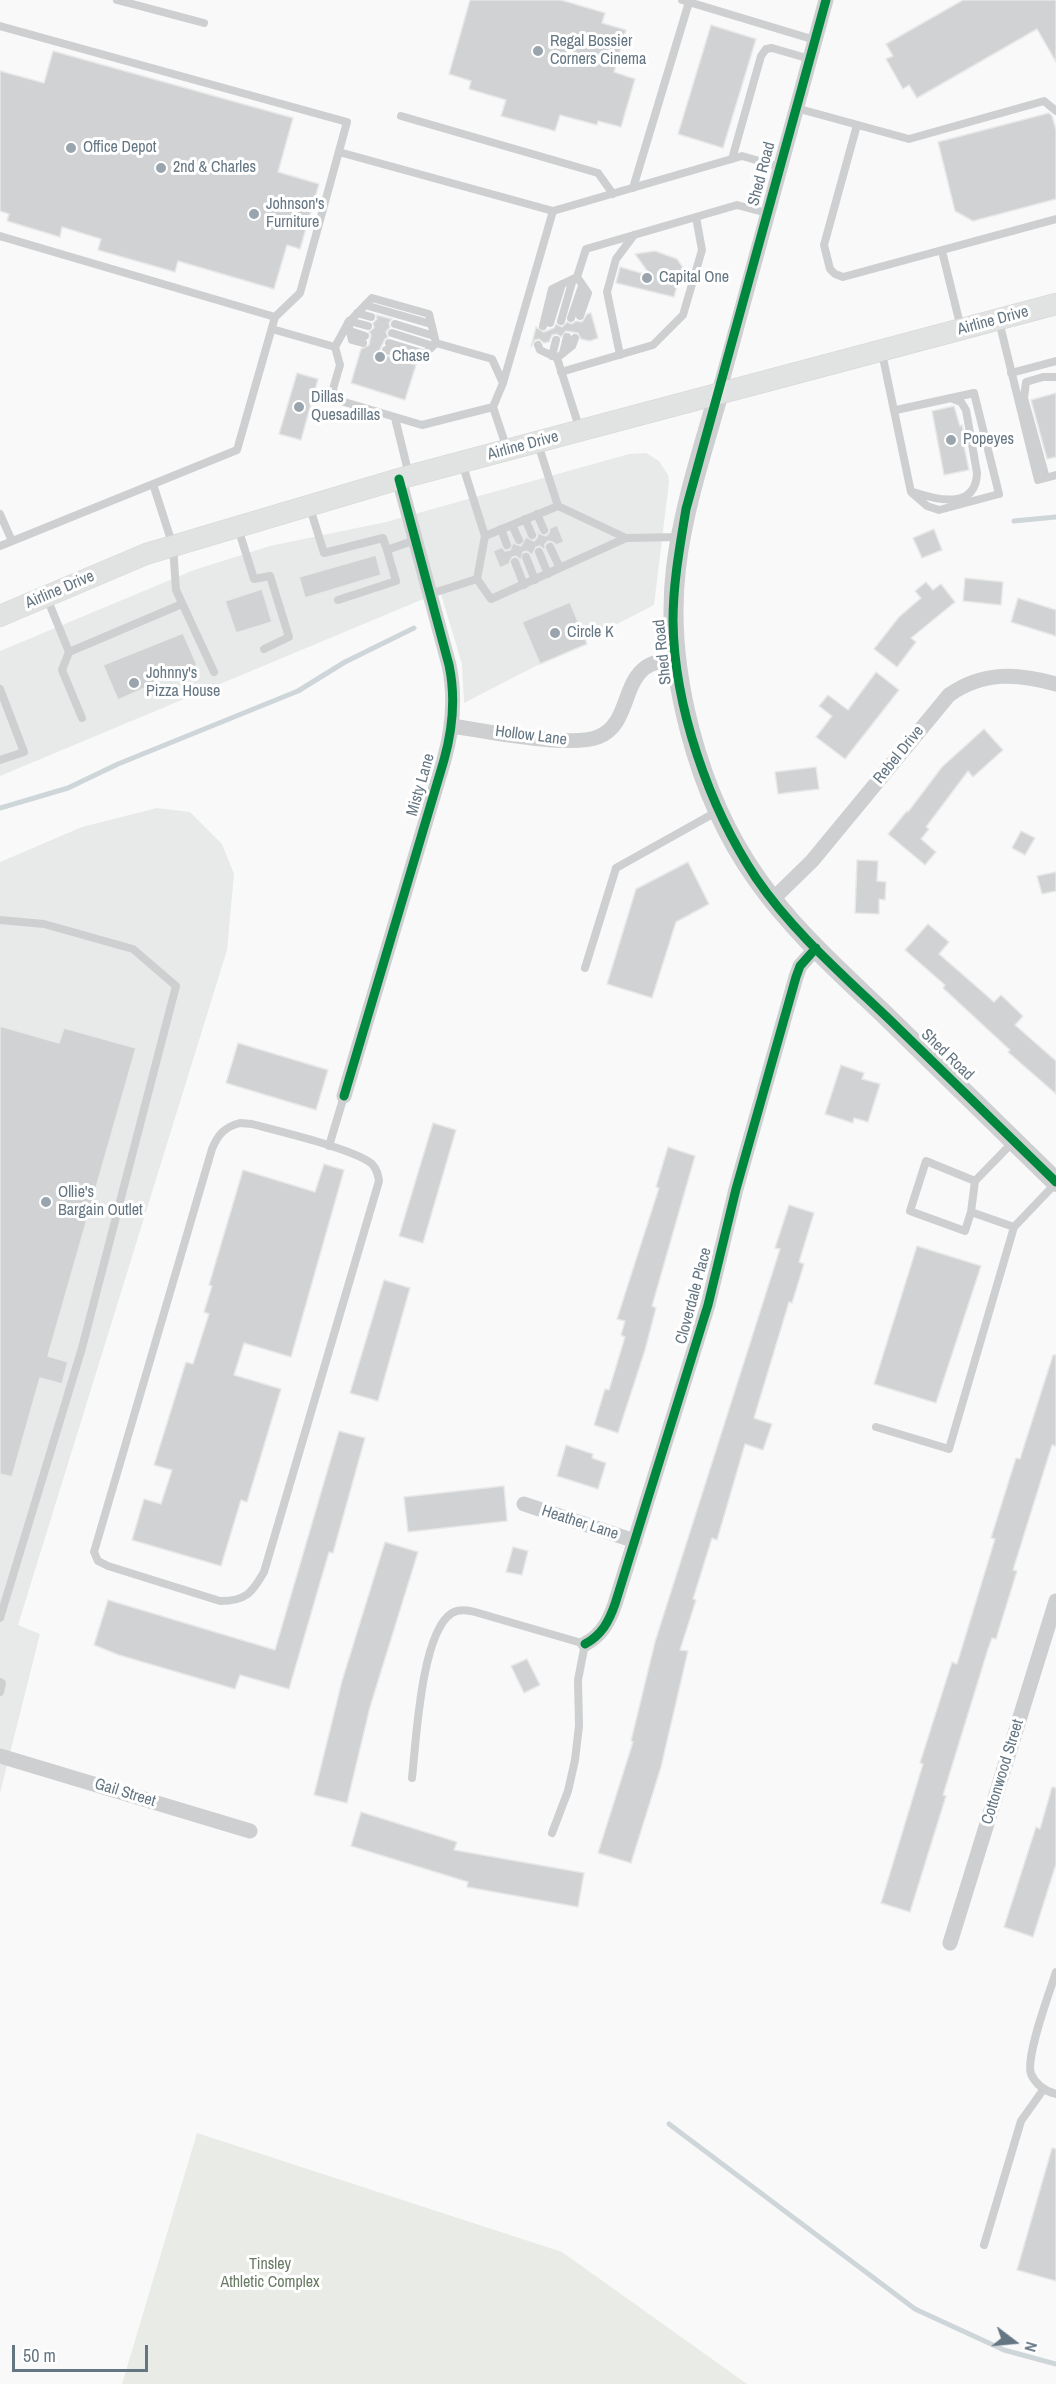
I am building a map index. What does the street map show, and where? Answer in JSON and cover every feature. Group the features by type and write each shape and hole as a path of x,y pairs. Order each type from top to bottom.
{"main road":[{"name":"Airline Drive","path":"0,616 146,554 309,505 404,477 718,396 1056,304"}],"street":[{"name":"Shed Road","path":"826,0 686,508 676,569 673,623 690,729 699,764 719,810 757,878 773,899 816,948 1056,1182"},
{"name":"Misty Lane","path":"344,1095 452,726 454,687 415,540 404,477"},
{"name":"Hollow Lane","path":"452,726 573,742 599,737 617,722 637,677 647,666 677,659"},
{"name":"Rebel Drive","path":"773,899 812,861 949,695 972,682 998,676 1027,676 1056,684"},
{"name":"Cloverdale Place","path":"585,1644 606,1626 635,1541 715,1281 736,1190 796,977 800,966 816,948"},
{"name":"Heather Lane","path":"524,1504 635,1541"},
{"name":"Cottonwood Street","path":"950,1943 1056,1601"},
{"name":"Gail Street","path":"0,1756 250,1831"}],"lane":[{"path":"117,0 204,23"},
{"path":"633,188 686,1 815,40"},
{"path":"0,26 347,122 300,293 275,316 237,450 0,546"},
{"path":"732,159 761,56 766,49 772,48 810,59"},
{"path":"796,108 909,140 1044,101 1056,111"},
{"path":"401,116 598,173 613,194"},
{"path":"857,125 824,245 830,269 835,274 843,277 1056,219"},
{"path":"339,152 553,211 742,156 780,167"},
{"path":"561,321 586,249 737,205 767,213"},
{"path":"508,450 494,407 553,211"},
{"path":"561,372 653,345 683,315 702,250 696,217"},
{"path":"620,355 607,292 616,259 634,235"},
{"path":"0,236 275,316"},
{"path":"942,251 962,329"},
{"path":"546,324 552,289 575,278"},
{"path":"575,278 588,293 576,317"},
{"path":"435,341 429,314 372,298 357,313 335,347 340,365 333,389 334,396 340,401 422,425 494,407"},
{"path":"357,313 371,317"},
{"path":"998,320 1038,480 1056,475"},
{"path":"394,324 435,341 492,360 503,383"},
{"path":"349,325 368,326"},
{"path":"349,325 364,339"},
{"path":"272,329 335,347"},
{"path":"392,333 435,341"},
{"path":"542,344 543,352 557,356 573,346 571,338"},
{"path":"556,340 561,372 580,431"},
{"path":"387,347 419,360 435,341"},
{"path":"882,351 896,410 911,492 927,506 939,510 999,494 974,393 896,410"},
{"path":"1011,373 1056,361"},
{"path":"1046,478 1023,389 1026,382 1032,379 1056,377"},
{"path":"911,492 938,500 949,500 967,496 973,492 977,483 966,410 962,402 949,398"},
{"path":"395,418 404,477"},
{"path":"538,442 558,506"},
{"path":"461,462 485,536 477,579 491,599 626,538 681,537"},
{"path":"153,484 173,546 176,590 214,672"},
{"path":"309,505 324,553 383,538 387,550 396,581 338,600"},
{"path":"485,536 558,506 626,538"},
{"path":"0,514 12,541"},
{"path":"537,514 544,530"},
{"path":"525,519 532,535"},
{"path":"512,525 519,540"},
{"path":"237,527 254,579 270,576 289,637 264,649"},
{"path":"501,529 507,545"},
{"path":"387,550 415,540"},
{"path":"550,547 560,568"},
{"path":"539,552 548,574"},
{"path":"526,557 535,580"},
{"path":"515,562 524,585"},
{"path":"430,594 477,579"},
{"path":"46,596 69,652 62,670 82,718"},
{"path":"69,652 182,604"},
{"path":"0,689 24,752 0,760"},
{"path":"585,968 616,868 719,810"},
{"path":"0,920 44,924 133,949 176,986 82,1348 0,1618"},
{"path":"329,1146 344,1095"},
{"path":"240,1123 252,1124 329,1146 356,1155 372,1164 377,1171 379,1181 264,1572 247,1596 232,1601 220,1601 98,1561 94,1552 97,1539 218,1136 230,1126 240,1123"},
{"path":"975,1181 926,1161 910,1211 965,1231 971,1212 975,1181 1014,1141"},
{"path":"876,1427 949,1449 1014,1227 1056,1182"},
{"path":"971,1212 1014,1227"},
{"path":"412,1778 422,1682 435,1637 452,1613 466,1610 475,1612 585,1644 578,1680 579,1726 576,1760 568,1791 552,1833"},
{"path":"0,1682 2,1683 0,1692"},
{"path":"1056,1972 1031,2055 1031,2073 1043,2090 1056,2094"},
{"path":"984,2245 1021,2121 1043,2090"}],"shaded area":[{"path":"646,453 659,461 668,475 669,482 654,605 464,703 462,664 441,594 421,600 0,776 0,651 194,570 270,546 386,522 629,454"},
{"path":"157,808 190,812 222,844 234,874 227,950 18,1625 40,1634 0,1793 0,862 82,827"}],"green space":[{"name":"Tinsley Athletic Complex","path":"197,2133 562,2252 747,2384 122,2384"}],"building":[{"name":"Regal Bossier Corners Cinema","path":"470,0 561,0 605,13 602,23 626,30 614,72 635,79 621,127 598,121 597,125 560,115 555,131 501,116 506,100 469,89 471,81 449,74"},
{"path":"963,0 1056,0 1056,62 1037,29 917,98 909,85 903,89 886,59 893,56 886,44"},
{"path":"711,25 756,39 723,148 678,134"},
{"path":"53,51 293,118 278,172 319,184 300,249 287,245 274,289 178,261 175,272 98,250 101,239 62,227 60,237 7,221 9,214 0,211 0,71 44,83"},
{"path":"1049,113 1056,130 1056,199 973,221 955,211 938,142"},
{"name":"Capital One","path":"655,251 677,259 684,269 676,273 678,282 674,297 616,283 620,267 651,276 635,254"},
{"path":"591,313 598,338 590,341 581,339 578,333 566,331 561,337 557,334 552,335 549,342 535,340 531,347 536,327 544,332 554,328 556,324 562,327 567,322 572,324 576,321 582,322 587,314"},
{"name":"Chase","path":"376,315 392,319 386,332 388,337 380,349 381,354 416,365 405,400 351,383 361,349 369,345 371,335 369,332 374,328"},
{"name":"Dillas Quesadillas","path":"297,373 318,379 301,440 279,434"},
{"path":"1056,393 1056,457 1047,459 1031,400"},
{"name":"Popeyes","path":"954,406 960,426 962,425 969,470 944,475 932,411"},
{"path":"557,525 564,542 556,545 548,541 545,544 545,550 540,546 536,547 532,555 527,551 523,552 521,560 516,556 512,557 509,564 500,568 493,551 502,547 505,551 510,550 513,543 521,546 526,537 534,541 538,533 546,536 550,528"},
{"path":"934,529 942,550 922,558 913,538"},
{"path":"376,555 381,575 305,598 299,577"},
{"path":"965,578 1003,582 1001,605 963,601"},
{"path":"926,582 933,590 941,584 955,602 911,638 916,642 897,667 874,649 899,617 921,598 915,591"},
{"path":"262,589 272,622 236,633 225,601"},
{"path":"1018,598 1056,610 1056,636 1011,622"},
{"name":"Circle K","path":"570,602 587,644 540,664 522,622"},
{"name":"Johnny's Pizza House","path":"183,633 197,665 118,700 103,665"},
{"path":"876,672 899,690 845,759 816,737 832,716 819,706 828,695 848,710"},
{"path":"984,729 1003,750 973,777 968,771 926,827 929,829 921,839 936,852 925,865 888,834 942,767"},
{"path":"816,767 819,789 778,794 775,772"},
{"path":"1021,831 1035,838 1025,855 1012,848"},
{"path":"857,860 878,861 877,881 886,882 885,900 879,899 879,914 855,913"},
{"path":"688,862 709,904 676,922 652,998 607,984 636,889"},
{"path":"1056,872 1056,891 1042,894 1037,876"},
{"path":"928,924 949,942 939,954 994,1002 1001,995 1023,1016 1015,1025 1056,1061 1056,1094 1008,1052 1010,1050 943,988 945,985 905,950"},
{"name":"Ollie's Bargain Outlet","path":"0,1026 59,1043 64,1028 136,1048 48,1356 68,1362 62,1384 40,1378 12,1477 0,1474"},
{"path":"238,1043 328,1070 316,1110 226,1083"},
{"path":"841,1065 864,1073 862,1079 880,1084 868,1122 854,1118 853,1123 825,1114"},
{"path":"433,1123 456,1130 423,1243 399,1236"},
{"path":"668,1147 695,1156 652,1306 656,1308 645,1350 618,1433 594,1425 605,1389 609,1390 625,1337 621,1335 625,1321 617,1319 659,1188 656,1187"},
{"path":"324,1164 344,1170 291,1357 244,1343 234,1375 281,1389 247,1502 241,1500 221,1566 132,1540 144,1499 161,1504 172,1470 154,1465 186,1362 193,1364 209,1314 204,1312 212,1286 209,1285 243,1170 315,1192"},
{"path":"789,1205 814,1213 799,1262 804,1264 792,1303 789,1302 754,1418 772,1424 763,1450 745,1444 717,1540 712,1538 680,1650 688,1651 661,1767 631,1863 598,1853 633,1742 631,1741 655,1642 780,1249 775,1248"},
{"path":"917,1246 981,1266 936,1403 874,1384"},
{"path":"384,1280 410,1288 378,1401 350,1393"},
{"path":"1053,1355 1056,1355 1056,1446 1052,1445 1013,1570 1017,1571 996,1639 992,1638 988,1649 910,1912 881,1903 923,1764 920,1763 952,1662 957,1664 995,1539 991,1538 1016,1458 1020,1459"},
{"path":"339,1431 365,1438 333,1553 329,1552 289,1689 240,1675 235,1689 119,1655 94,1645 108,1600 275,1650"},
{"path":"566,1445 593,1454 592,1458 606,1463 598,1489 557,1476"},
{"path":"504,1486 507,1521 408,1532 404,1497"},
{"path":"385,1542 418,1552 370,1707 347,1803 314,1795 342,1681"},
{"path":"513,1547 528,1551 522,1575 506,1572"},
{"path":"527,1659 540,1685 524,1693 511,1666"},
{"path":"1052,1787 1056,1788 1056,1864 1033,1937 1004,1927 1036,1827 1040,1829"},
{"path":"361,1812 457,1842 454,1850 584,1873 578,1907 467,1887 468,1882 351,1846"},
{"path":"1052,2148 1056,2149 1056,2281 1017,2270"}],"waterway":[{"path":"1014,521 1056,517"},
{"path":"0,808 68,788 118,764 298,691 345,662 414,628"},
{"path":"669,2124 915,2309 1004,2350 1056,2364"}],"cycle path":[{"path":"826,0 686,509 673,607 675,654 680,687 687,721 709,788 739,850 770,898 819,952 1056,1182"},
{"path":"344,1096 450,736 452,689 449,665 399,479"},
{"path":"585,1644 604,1627 615,1604 708,1305 736,1189 796,977 800,966 816,948"}],"place":[{"name":"Regal Bossier Corners Cinema","path":"538,51"},
{"name":"Office Depot","path":"71,148"},
{"name":"2nd & Charles","path":"161,168"},
{"name":"Johnson's Furniture","path":"254,214"},
{"name":"Capital One","path":"647,278"},
{"name":"Chase","path":"380,357"},
{"name":"Dillas Quesadillas","path":"299,407"},
{"name":"Popeyes","path":"951,440"},
{"name":"Circle K","path":"555,633"},
{"name":"Johnny's Pizza House","path":"134,683"},
{"name":"Ollie's Bargain Outlet","path":"46,1202"}]}
